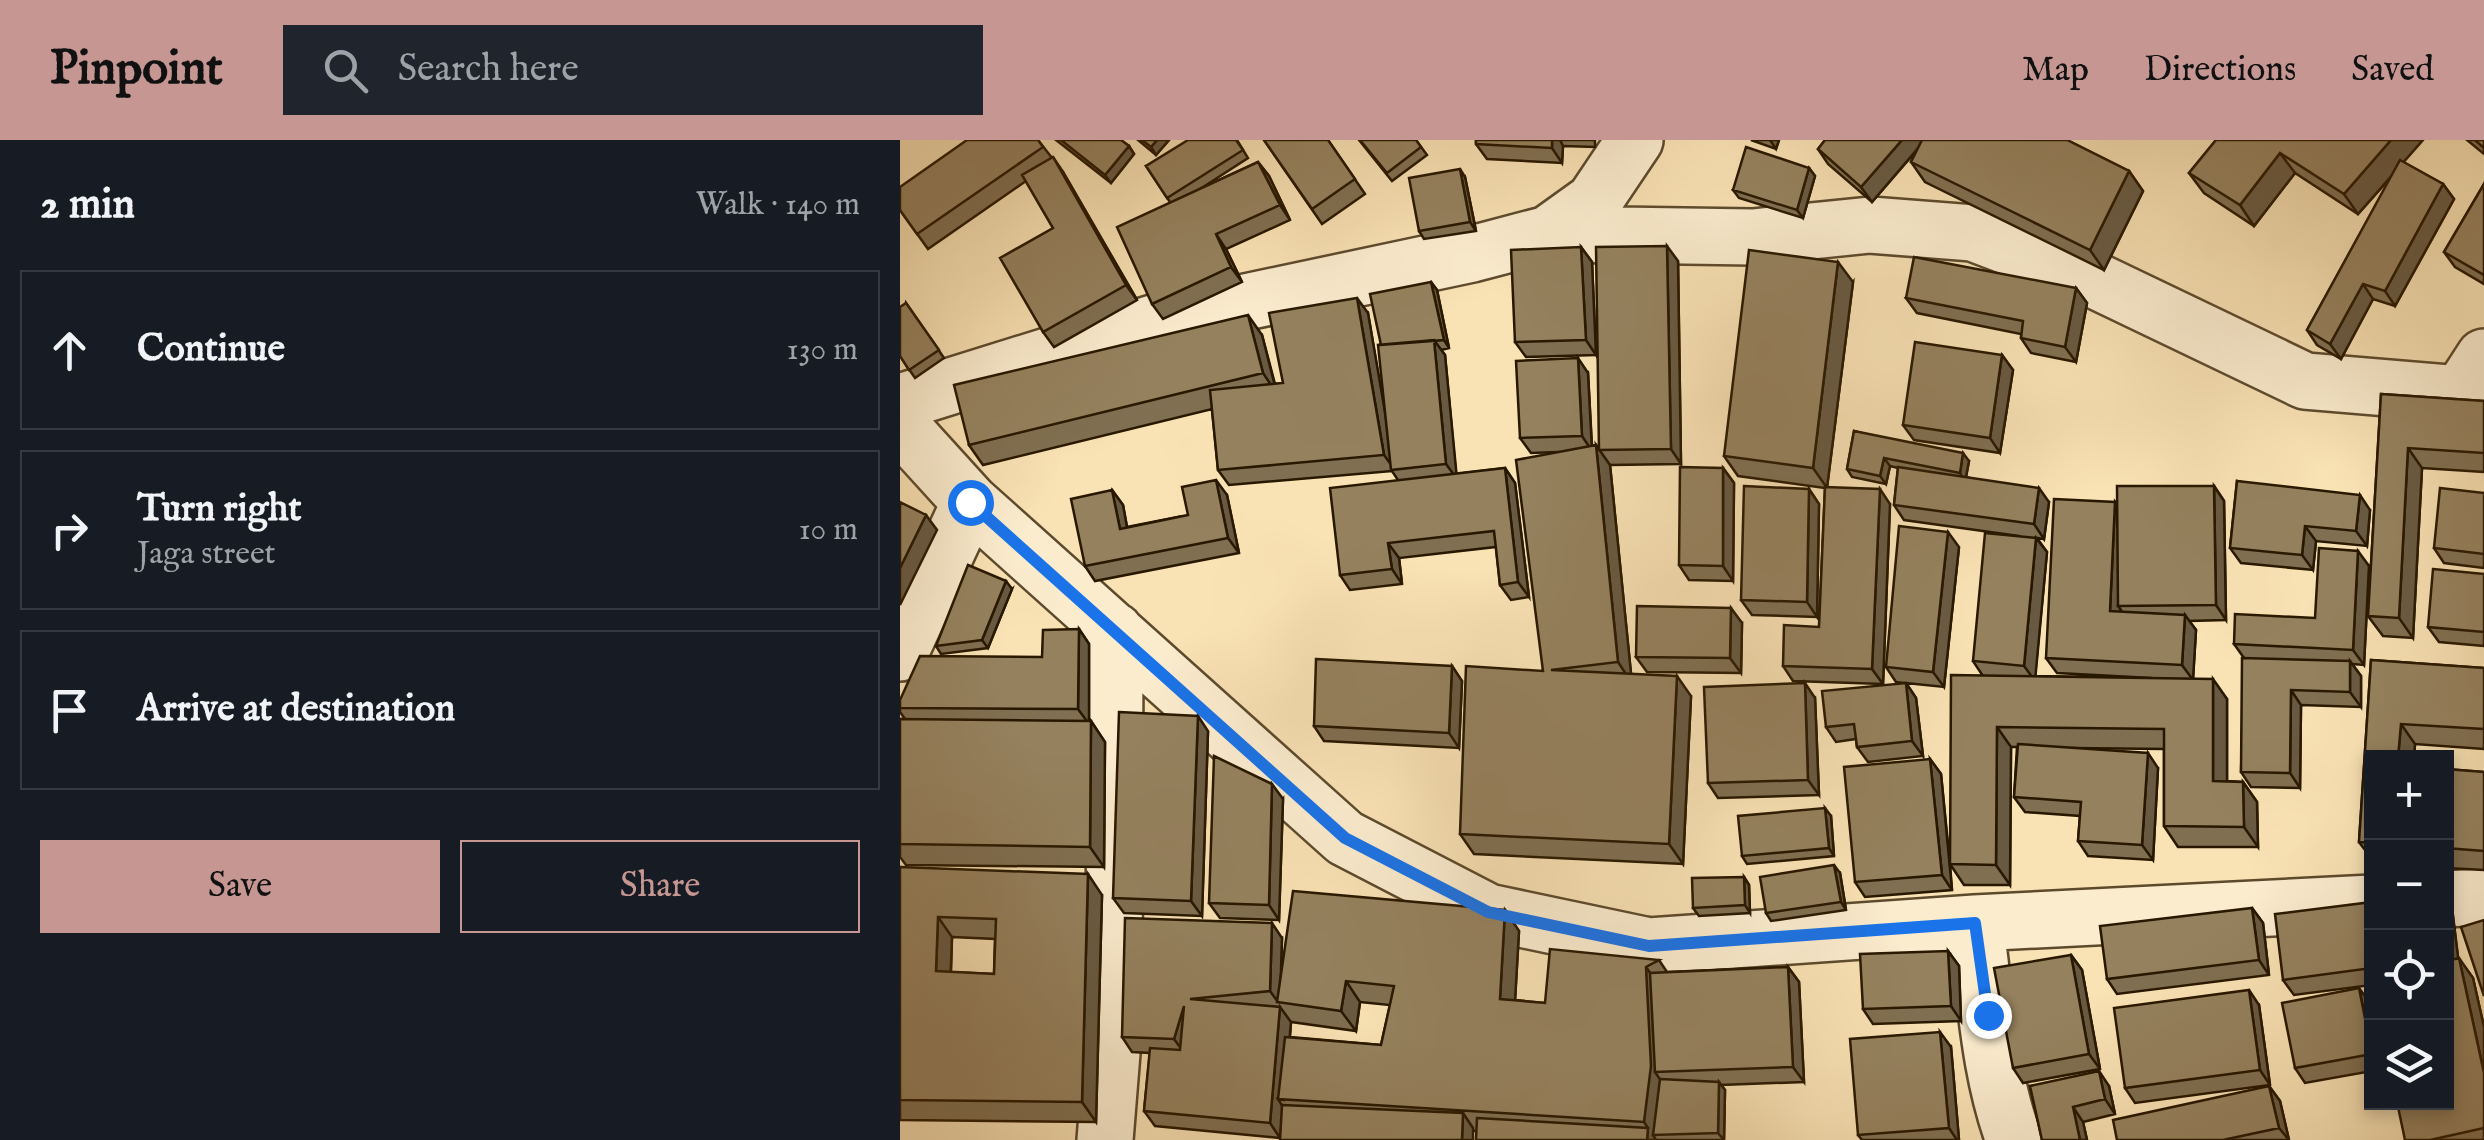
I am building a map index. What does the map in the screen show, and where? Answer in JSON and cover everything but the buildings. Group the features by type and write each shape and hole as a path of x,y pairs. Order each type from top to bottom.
{"street":[{"path":"1548,234 1594,201 1635,140"},
{"path":"900,402 1166,319 1472,254 1548,234 1753,237 1870,225 1973,233 2086,276 2305,381 2460,394 2484,357"},
{"path":"900,424 970,502 1345,838 1488,912 1649,946 1975,923 2364,903"},
{"path":"900,653 970,502"},
{"path":"1105,1140 1114,1028 1115,631"},
{"path":"2454,899 2484,897"},
{"path":"1975,923 1990,1053 1999,1100 2014,1140"}],"route":[{"path":"970,502 1345,838 1488,912 1649,946 1975,923 1988,1015"}]}
